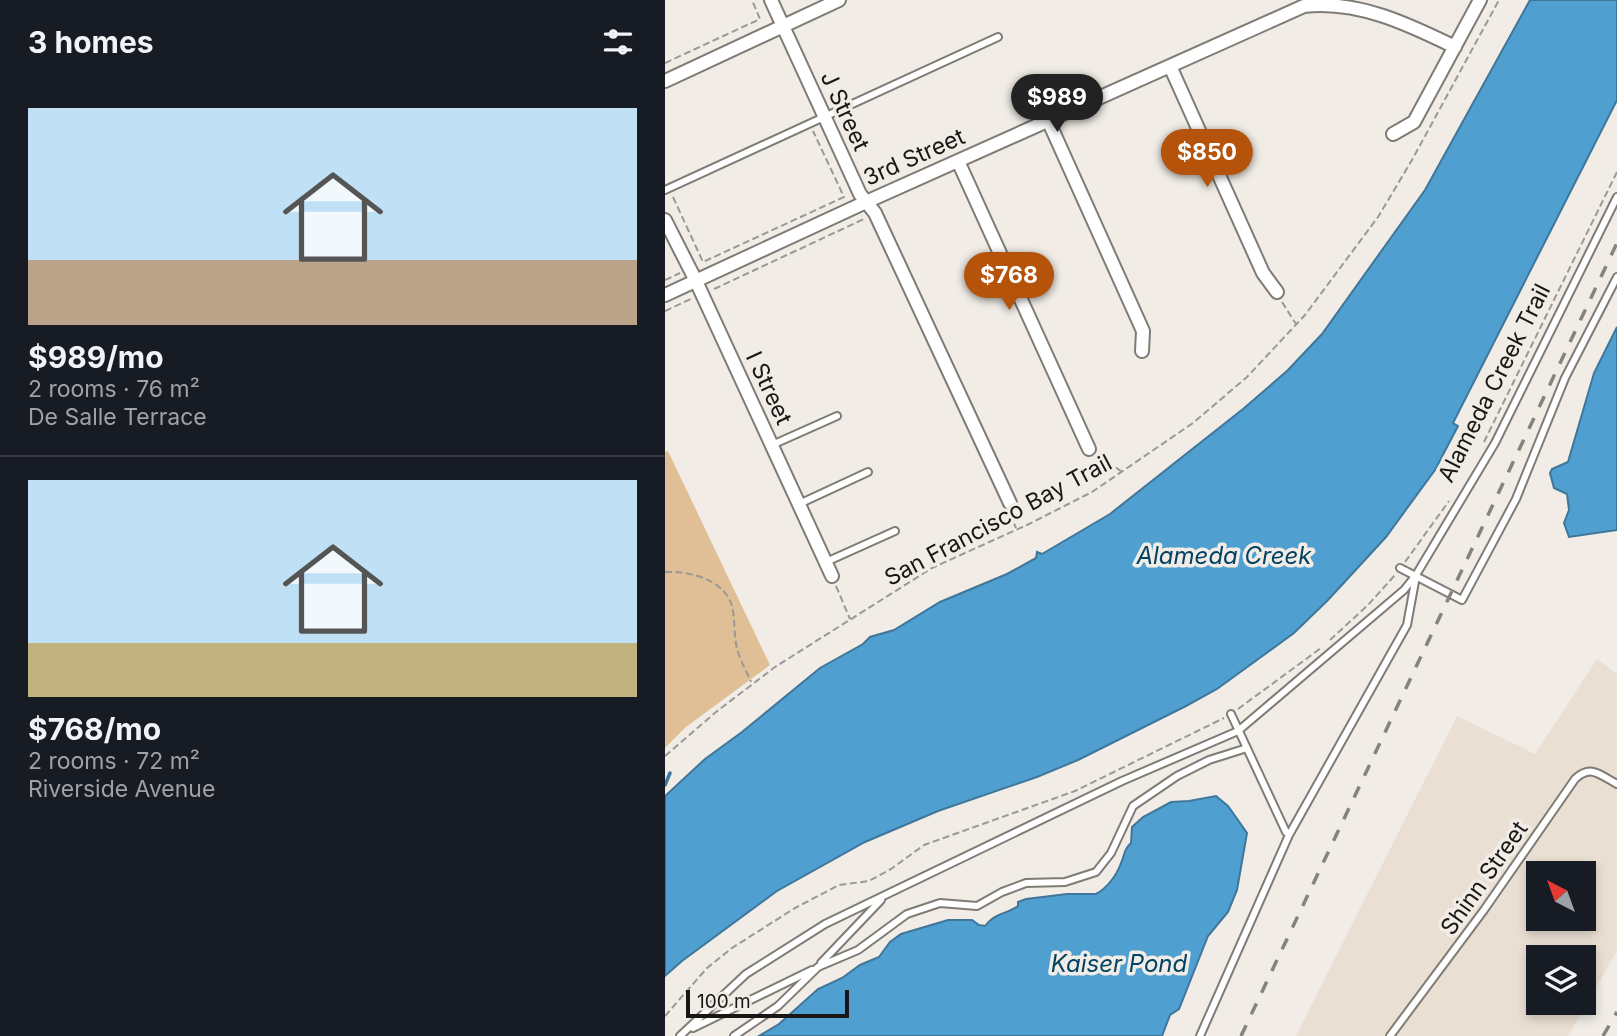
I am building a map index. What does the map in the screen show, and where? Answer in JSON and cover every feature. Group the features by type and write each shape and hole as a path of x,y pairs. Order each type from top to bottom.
{"street":[{"name":"J Street","path":"771,0 860,194 875,213 1010,503"},
{"path":"665,81 839,0"},
{"path":"1393,134 1414,122 1480,0"},
{"name":"3rd Street","path":"665,295 958,160 1304,6 1327,3 1382,13 1455,47"},
{"path":"1170,66 1263,273 1277,292"},
{"path":"1048,120 1143,331 1142,351"},
{"path":"958,160 1089,449"},
{"name":"I Street","path":"665,220 703,294 832,576"}],"lane":[{"path":"667,189 998,37"},
{"path":"683,1034 746,974 825,924 1122,781 1238,731 1403,590 1416,575 1496,443 1617,197"},
{"path":"1400,568 1462,600 1516,499 1565,378 1617,277"},
{"path":"772,446 837,416"},
{"path":"799,503 868,472"},
{"path":"826,562 895,531"},
{"path":"1200,1036 1289,835 1407,625 1416,575"},
{"path":"1231,714 1289,835"},
{"path":"683,1034 858,950 907,914 940,903 977,906 1026,883 1065,882 1096,872 1111,853 1133,806 1177,776 1209,760 1247,748"},
{"name":"Shinn Street","path":"1390,1036 1484,911 1575,779 1591,770 1617,784"},
{"path":"734,1036 778,1006 884,896"}],"path":[{"path":"665,63 760,19 752,0"},
{"name":"San Francisco Bay Trail","path":"665,756 752,683 932,568 1092,492 1193,423 1247,377 1297,324 1378,217 1499,0"},
{"path":"667,189 703,262 844,197 810,124"},
{"name":"Alameda Creek Trail","path":"1480,450 1617,172"},
{"path":"665,311 875,213"},
{"path":"1277,292 1297,324"},
{"path":"1089,449 1122,472"},
{"name":"Alameda Creek Trail","path":"665,1016 707,968 732,948 795,908 839,885 869,881 924,845 1075,791 1231,714 1291,672 1369,605 1449,501"},
{"path":"1010,503 1009,512 1017,529"},
{"path":"665,572 683,571 703,577 726,596 730,602 737,651 752,683"},
{"path":"832,576 851,620"}],"shaded area":[{"path":"668,451 770,665 686,727 665,748 665,452"},
{"path":"1597,659 1617,674 1617,951 1596,987 1596,945 1526,945 1526,1015 1580,1015 1568,1036 1296,1036 1457,716 1535,754"}],"water":[{"name":"Alameda Creek","path":"1530,0 1617,0 1617,100 1453,423 1458,426 1435,470 1386,537 1294,633 1217,689 1078,760 938,811 865,842 777,891 665,976 665,796 705,759 820,668 863,644 870,637 894,630 940,602 1007,574 1036,558 1037,552 1042,554 1110,514 1287,371 1322,334 1425,190"},
{"path":"1617,327 1617,530 1569,537 1564,523 1569,510 1567,494 1554,488 1550,473 1552,469 1568,462 1594,373"},
{"name":"Kaiser Pond","path":"1216,796 1228,806 1247,833 1237,890 1228,912 1208,936 1179,1009 1170,1015 1162,1036 759,1036 779,1024 818,989 879,957 890,942 901,934 948,920 972,920 985,926 1026,899 1096,894 1108,885 1117,872 1125,850 1131,843 1132,827 1143,817 1171,802"}],"waterway":[{"path":"665,785 670,773"}],"railway":[{"path":"1241,1036 1617,243"},
{"path":"1603,1036 1617,1012"}]}
